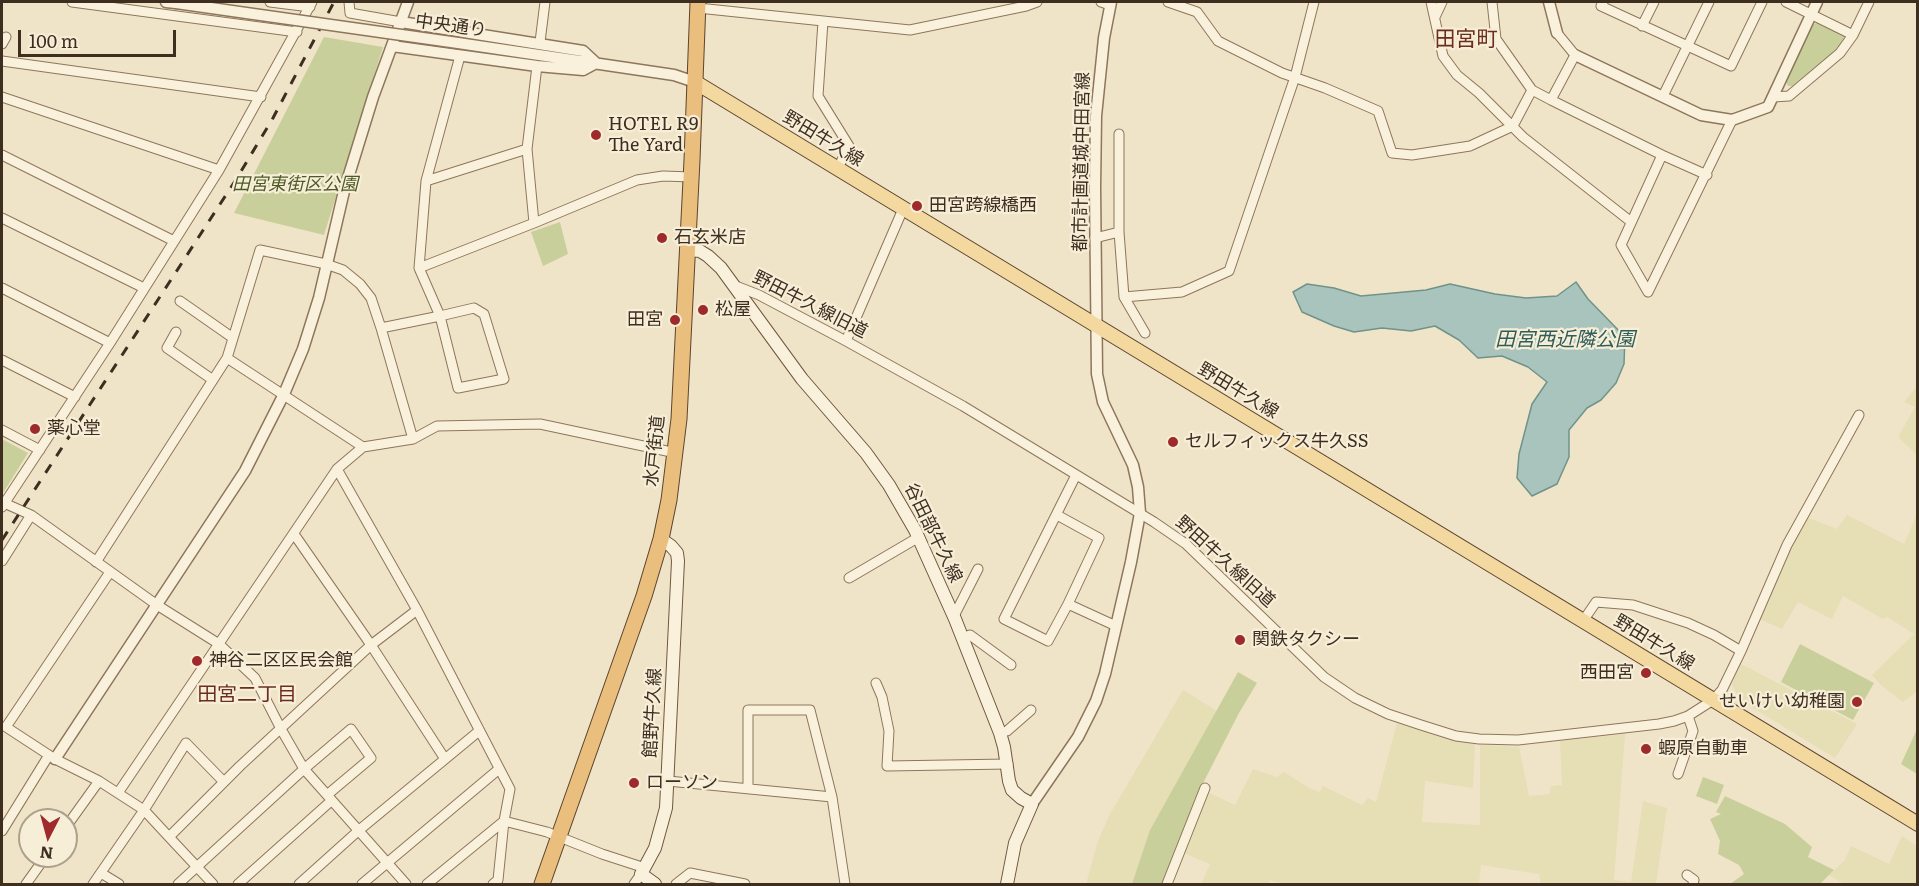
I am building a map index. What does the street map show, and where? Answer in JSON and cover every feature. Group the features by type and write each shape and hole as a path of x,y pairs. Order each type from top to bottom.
{"highway":[{"name":"水戸街道","path":"542,885 636,621 661,539 669,500 676,453 688,250 698,5"}],"main road":[{"name":"野田牛久線","path":"694,82 1523,580 1583,621 1917,824"},
{"name":"谷田部牛久線","path":"688,250 700,251 708,256 736,286 802,380 866,453 889,484 919,537 954,616 1000,733 1012,790 1023,800 1032,804"},
{"name":"館野牛久線","path":"640,875 655,848 663,825 668,781 678,561 677,553 661,539"},
{"path":"1007,885 1015,843 1032,804"},
{"path":"640,875 655,885"}],"street":[{"path":"72,2 297,32"},
{"name":"中央通り","path":"171,2 596,63 674,75 694,82"},
{"path":"270,2 311,4 219,170 110,343 2,504 31,515 157,605 219,644 255,678 304,769 406,885"},
{"path":"350,2 350,13 540,42 584,51 596,63 583,70 392,46"},
{"path":"2,831 157,605 245,471 284,394 303,349 319,298 344,191 373,97 408,2"},
{"path":"540,42 544,2"},
{"path":"698,5 910,30 1037,2"},
{"path":"1168,2 1197,12 1218,41 1282,73 1295,76 1378,111 1392,153 1412,154 1470,146 1513,126 1532,90"},
{"path":"1124,297 1182,292 1229,271 1295,76 1314,2"},
{"path":"1431,2 1443,56 1457,75 1479,93 1522,137 1630,221"},
{"path":"1435,17 1442,2"},
{"path":"1492,2 1496,39 1532,90 1707,175"},
{"path":"1549,2 1557,33 1575,55 1701,115 1732,120 1768,107 1817,2"},
{"path":"1603,2 1601,6 1731,66 1762,2"},
{"path":"1642,26 1654,2"},
{"path":"1663,96 1709,2"},
{"path":"1786,2 1853,35"},
{"path":"1773,97 1789,96 1840,53 1853,35 1869,2"},
{"name":"都市計画道城中田宮線","path":"1032,804 1088,719 1105,674 1133,554 1140,513 1133,465 1103,402 1097,374 1095,166 1097,91 1107,3"},
{"path":"823,21 818,96 849,146 837,168"},
{"path":"1551,100 1575,55"},
{"path":"381,328 440,316 474,308 483,314 504,379 458,388 440,316 419,268 426,181 460,56"},
{"path":"2,61 261,97"},
{"path":"534,223 527,149 537,66"},
{"path":"2,97 219,170"},
{"path":"1662,155 1621,245 1648,292 1732,120"},
{"path":"1119,134 1119,232 1124,297 1145,333"},
{"path":"426,181 527,149"},
{"path":"2,155 174,240"},
{"path":"419,268 636,180 663,176 692,177"},
{"path":"846,341 903,209"},
{"path":"2,218 144,288"},
{"path":"1095,238 1119,232"},
{"path":"96,562 227,358 260,250 326,264 343,270 360,284 371,298 413,439"},
{"name":"野田牛久線旧道","path":"736,286 759,295 846,341 1000,427 1140,513 1186,544 1324,677 1355,698 1388,714 1456,735 1497,741 1659,724 1688,716 1713,700"},
{"path":"2,288 110,343"},
{"path":"180,301 233,338"},
{"path":"177,332 167,348 213,380"},
{"path":"227,358 363,447"},
{"path":"2,360 75,396"},
{"path":"1713,700 1722,690 1741,651 1786,545 1859,415"},
{"path":"118,793 337,469 363,447 413,439 437,426 540,424 676,453"},
{"path":"2,430 40,450"},
{"path":"337,469 417,610 510,789 498,880 493,885"},
{"path":"1057,515 1099,538 1048,640 1004,619 1076,475"},
{"path":"2,561 31,515"},
{"path":"294,534 371,645 445,759"},
{"path":"849,578 919,537"},
{"path":"954,616 978,569"},
{"path":"110,572 4,726 52,757 99,781 144,810 213,885"},
{"path":"1583,621 1596,602 1633,605 1688,623 1741,651"},
{"path":"1068,604 1116,626"},
{"path":"169,837 224,782 371,645 417,610"},
{"path":"962,638 970,635 1011,665"},
{"path":"876,683 882,698 889,731 887,766 1008,764"},
{"path":"748,788 748,710 810,710 832,797 845,885"},
{"path":"1000,733 1006,731 1031,710"},
{"path":"1678,774 1693,731 1688,716"},
{"path":"178,885 351,729 370,758 238,885"},
{"path":"299,885 357,831 478,731"},
{"path":"93,885 144,810 186,742 224,782"},
{"path":"362,885 386,862 499,770"},
{"path":"78,810 99,781"},
{"path":"668,781 832,797"},
{"path":"1167,885 1206,788"},
{"path":"504,821 558,837 640,875"},
{"path":"427,885 504,821"},
{"path":"26,885 38,868"},
{"path":"102,873 119,885"},
{"path":"676,885 690,873 745,885"},
{"path":"1687,875 1694,880 1693,885"}],"shaded area":[{"path":"1917,386 1917,455 1898,437 1915,407 1904,402"},
{"path":"1917,514 1917,691 1903,702 1872,675 1914,634 1887,617 1883,619 1843,596 1832,619 1798,602 1782,629 1759,619 1787,545 1806,517 1837,529 1847,515 1904,544"},
{"path":"1739,663 1857,724 1835,758 1740,700 1732,685"},
{"path":"1183,690 1217,711 1150,830 1132,884 1086,884 1098,841 1110,814"},
{"path":"1397,723 1447,739 1475,744 1473,788 1425,781 1422,822 1480,825 1480,745 1519,747 1529,796 1550,794 1551,786 1562,785 1560,741 1625,734 1614,880 1631,882 1643,801 1667,808 1656,884 1541,884 1539,874 1481,865 1479,884 1285,884 1270,880 1268,884 1201,884 1210,864 1183,853 1207,792 1235,805 1253,769 1277,777 1284,772 1309,788 1320,792 1323,786 1362,805 1368,798 1376,802"},
{"path":"1902,836 1917,846 1917,884 1844,884 1829,875 1845,860 1851,846 1889,864"}],"green space":[{"path":"1819,21 1844,33 1844,41 1792,86 1788,86 1787,76 1813,25"},
{"name":"田宮東街区公園","path":"324,37 383,47 324,235 234,213"},
{"path":"560,222 568,254 543,266 531,232"},
{"path":"2,439 28,453 3,493 2,492"},
{"path":"1800,644 1874,683 1853,720 1781,682"},
{"path":"1238,672 1257,683 1198,793 1165,884 1132,884 1150,830"},
{"path":"1917,729 1917,774 1901,764"},
{"path":"1703,777 1724,785 1717,804 1696,796"},
{"path":"1725,796 1785,824 1812,847 1808,857 1834,870 1820,884 1730,884 1744,874 1739,865 1718,854 1720,841 1710,819 1721,814 1716,812"}],"water":[{"name":"田宮西近隣公園","path":"1576,282 1588,299 1625,337 1624,364 1616,383 1601,400 1587,408 1569,430 1569,457 1557,484 1532,496 1517,478 1519,454 1532,404 1547,382 1528,367 1502,356 1478,358 1459,340 1435,326 1411,331 1382,328 1354,332 1334,326 1302,312 1293,292 1307,284 1334,288 1361,296 1426,290 1450,284 1526,298 1557,296"}],"railway":[{"path":"2,540 237,178 273,118 334,2"}],"place":[{"name":"HOTEL R9 The Yard","path":"596,135"},
{"name":"田宮跨線橋西","path":"917,206"},
{"name":"石玄米店","path":"662,238"},
{"name":"松屋","path":"703,310"},
{"name":"田宮","path":"675,320"},
{"name":"薬心堂","path":"35,429"},
{"name":"セルフィックス牛久SS","path":"1173,442"},
{"name":"関鉄タクシー","path":"1240,640"},
{"name":"神谷二区区民会館","path":"197,661"},
{"name":"西田宮","path":"1646,673"},
{"name":"せいけい幼稚園","path":"1857,702"},
{"name":"蝦原自動車","path":"1646,749"},
{"name":"ローソン","path":"634,783"}],"district":[{"name":"田宮町","path":"1466,40"},
{"name":"田宮二丁目","path":"247,695"}]}
